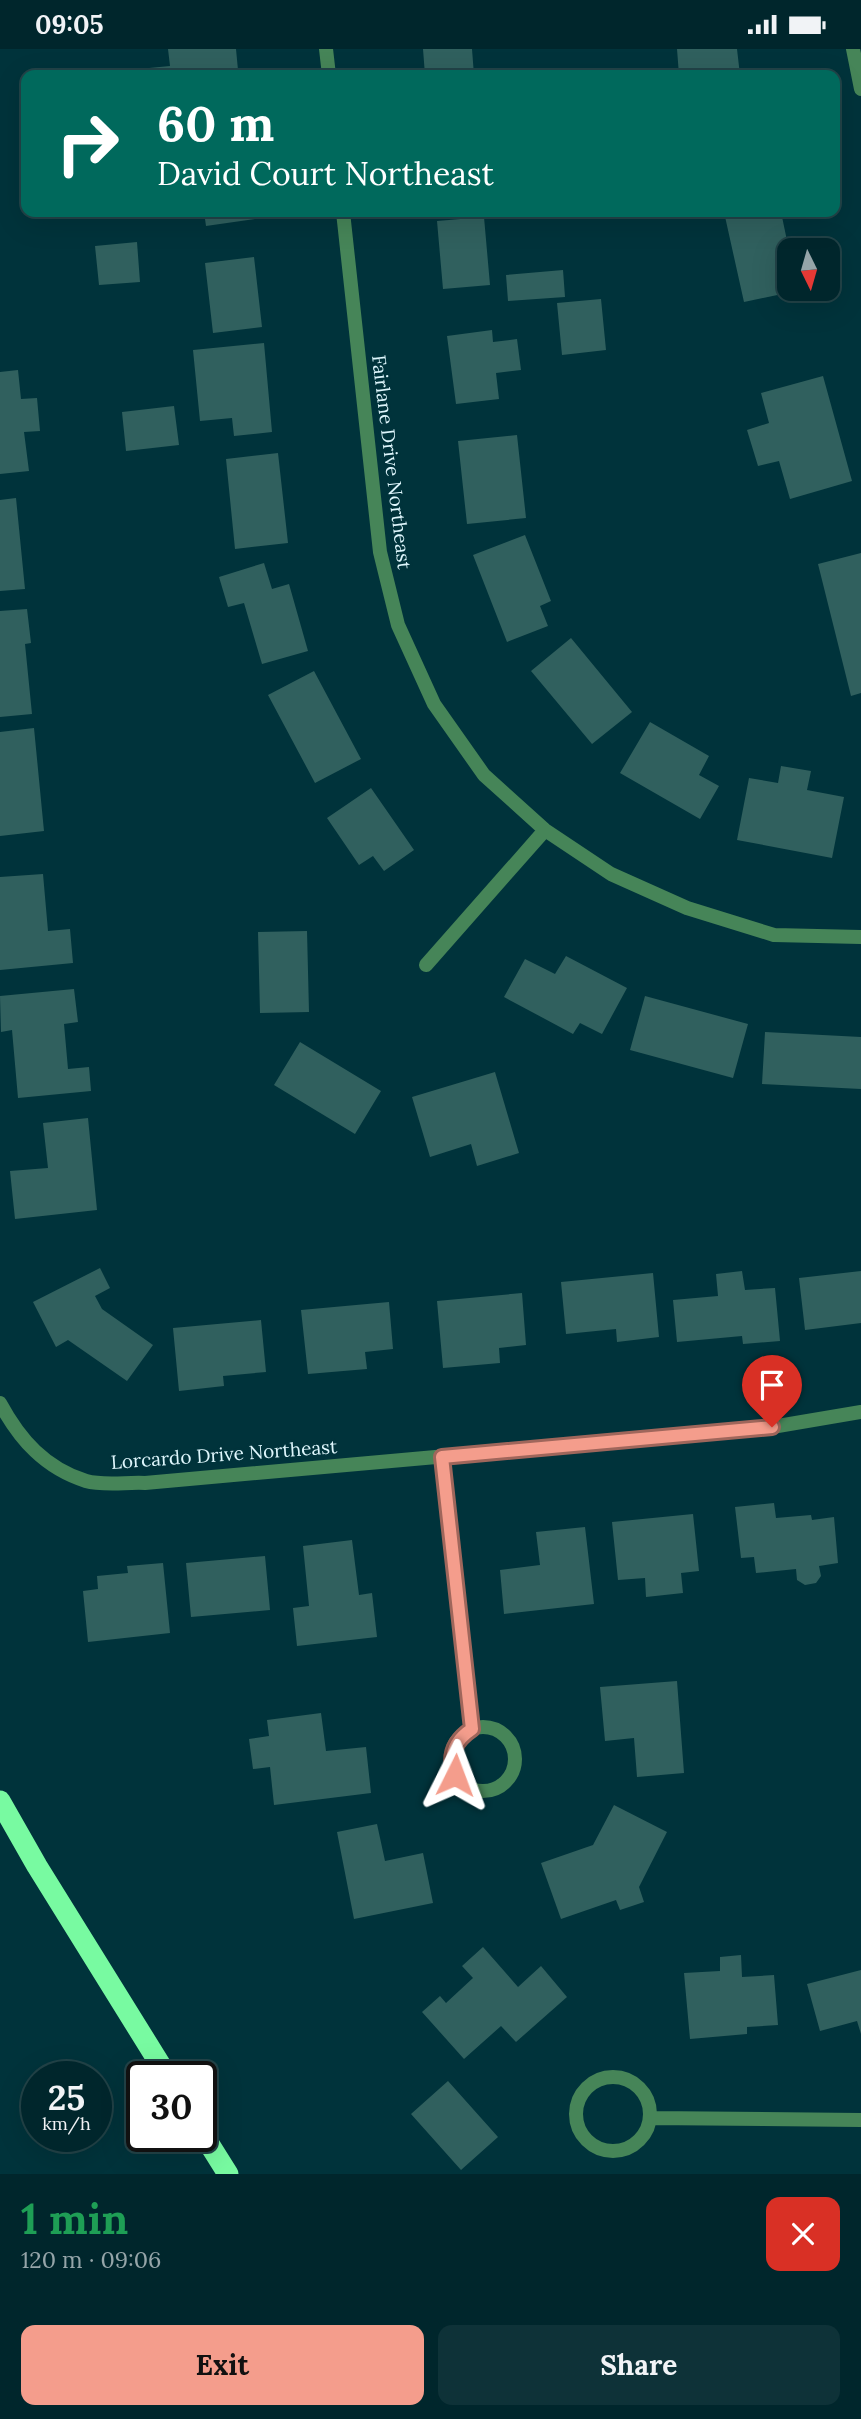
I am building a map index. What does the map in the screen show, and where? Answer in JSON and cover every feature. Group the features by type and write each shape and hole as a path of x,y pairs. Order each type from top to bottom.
{"highway":[{"path":"0,1801 37,1866 158,2061"},
{"path":"0,1817 37,1866"},
{"path":"214,2152 228,2174"}],"street":[{"path":"326,49 328,70"},
{"path":"853,49 861,89"},
{"name":"Fairlane Drive Northeast","path":"344,217 380,552 398,625 434,704 484,775 545,830 611,874 687,908 774,935 861,937"},
{"path":"426,965 545,830"},
{"name":"Lorcardo Drive Northeast","path":"0,1403 12,1426 44,1462 88,1481 145,1483 772,1427 861,1412"},
{"path":"442,1457 472,1729"},
{"path":"492,1728 501,1732 514,1748 514,1769 503,1785 493,1790 482,1792 472,1789 462,1784 455,1775 452,1754 455,1744 472,1729 492,1728"},
{"path":"615,2077 637,2085 645,2095 650,2118 647,2130 639,2140 629,2147 605,2150 585,2137 576,2114 578,2103 592,2083 615,2077"},
{"path":"650,2118 861,2120"}],"building":[{"path":"168,49 236,49 238,70 149,70 170,66"},
{"path":"423,49 472,49 474,70 425,70"},
{"path":"677,49 737,49 739,70 679,70"},
{"path":"205,217 255,217 255,219 206,226"},
{"path":"484,217 490,285 443,289 437,221"},
{"path":"725,217 782,217 786,238 777,238 777,295 744,302"},
{"path":"137,242 140,282 99,285 95,246"},
{"path":"254,257 262,327 213,333 205,263"},
{"path":"563,270 565,297 508,301 506,275"},
{"path":"601,299 606,350 562,355 557,303"},
{"path":"492,330 493,342 517,339 521,370 496,373 499,399 456,404 447,336"},
{"path":"264,343 272,432 234,436 232,418 200,421 193,350"},
{"path":"18,370 21,399 37,398 40,431 24,432 29,471 0,474 0,372"},
{"path":"823,376 852,481 790,499 779,461 758,466 747,430 769,423 761,393"},
{"path":"174,406 179,445 126,451 122,412"},
{"path":"517,435 526,518 467,524 458,441"},
{"path":"278,453 288,543 235,549 226,459"},
{"path":"16,498 25,589 0,591 0,500"},
{"path":"525,535 551,601 540,606 548,626 507,642 473,555"},
{"path":"861,553 861,693 851,696 818,564"},
{"path":"264,563 272,589 289,584 308,651 262,664 244,603 228,607 219,577"},
{"path":"27,609 31,643 25,644 32,714 0,717 0,611"},
{"path":"571,638 632,712 592,744 531,671"},
{"path":"314,671 361,759 315,783 268,695"},
{"path":"650,722 709,756 699,775 719,786 700,819 620,773"},
{"path":"34,728 44,831 0,836 0,732"},
{"path":"781,766 811,771 807,790 844,797 832,858 737,840 749,778 778,783"},
{"path":"371,788 414,850 384,871 373,856 359,865 327,818"},
{"path":"43,874 48,931 70,929 73,963 0,970 0,877"},
{"path":"307,931 309,1012 260,1013 258,932"},
{"path":"566,956 627,988 602,1034 580,1023 573,1034 504,997 525,959 555,974"},
{"path":"74,989 78,1022 64,1024 68,1069 89,1067 91,1091 18,1098 12,1030 1,1032 0,996"},
{"path":"645,996 748,1024 733,1078 630,1050"},
{"path":"765,1032 861,1037 861,1089 762,1084"},
{"path":"300,1042 381,1091 355,1134 274,1085"},
{"path":"495,1072 519,1153 477,1166 471,1144 430,1157 412,1097"},
{"path":"88,1118 97,1210 15,1219 10,1171 48,1168 43,1123"},
{"path":"100,1268 110,1288 95,1296 102,1309 153,1345 127,1381 68,1340 56,1347 33,1302"},
{"path":"742,1271 745,1290 775,1288 780,1341 743,1344 742,1336 677,1342 673,1300 718,1296 716,1274"},
{"path":"861,1271 861,1323 805,1330 799,1278"},
{"path":"653,1273 659,1337 617,1342 616,1329 566,1334 561,1282"},
{"path":"522,1293 526,1345 499,1348 500,1363 443,1368 437,1301"},
{"path":"389,1302 393,1349 365,1352 367,1369 308,1374 301,1310"},
{"path":"261,1320 266,1372 223,1376 224,1386 179,1391 173,1328"},
{"path":"774,1503 776,1518 811,1515 812,1520 834,1517 838,1563 819,1566 821,1576 816,1583 805,1585 797,1580 796,1569 756,1573 754,1557 741,1558 735,1507"},
{"path":"693,1514 699,1571 681,1573 683,1593 646,1597 645,1578 618,1580 612,1522"},
{"path":"585,1527 594,1604 504,1614 500,1570 540,1565 536,1532"},
{"path":"352,1540 359,1595 372,1593 377,1637 297,1646 293,1608 309,1606 303,1546"},
{"path":"265,1556 270,1610 191,1617 186,1563"},
{"path":"163,1563 170,1633 88,1642 83,1591 98,1589 97,1576 128,1573 127,1566"},
{"path":"677,1681 684,1773 637,1777 634,1738 605,1741 600,1687"},
{"path":"321,1713 326,1751 366,1747 371,1793 274,1805 270,1767 253,1769 249,1739 269,1736 267,1720"},
{"path":"614,1805 667,1832 639,1887 644,1902 620,1910 616,1900 561,1919 541,1863 593,1845"},
{"path":"377,1824 385,1861 423,1853 433,1903 354,1919 337,1832"},
{"path":"483,1947 518,1987 541,1966 567,1997 516,2042 501,2026 464,2059 422,2012 440,1996 446,2003 473,1978 462,1966"},
{"path":"741,1955 742,1977 774,1975 778,2025 747,2027 747,2034 690,2039 684,1973 720,1971 720,1957"},
{"path":"861,1970 861,2034 857,2021 820,2031 807,1984"},
{"path":"448,2081 498,2137 461,2170 411,2114"}],"route":[{"path":"455,1775 452,1765 455,1744 462,1735 472,1729 442,1457 772,1427"}]}
